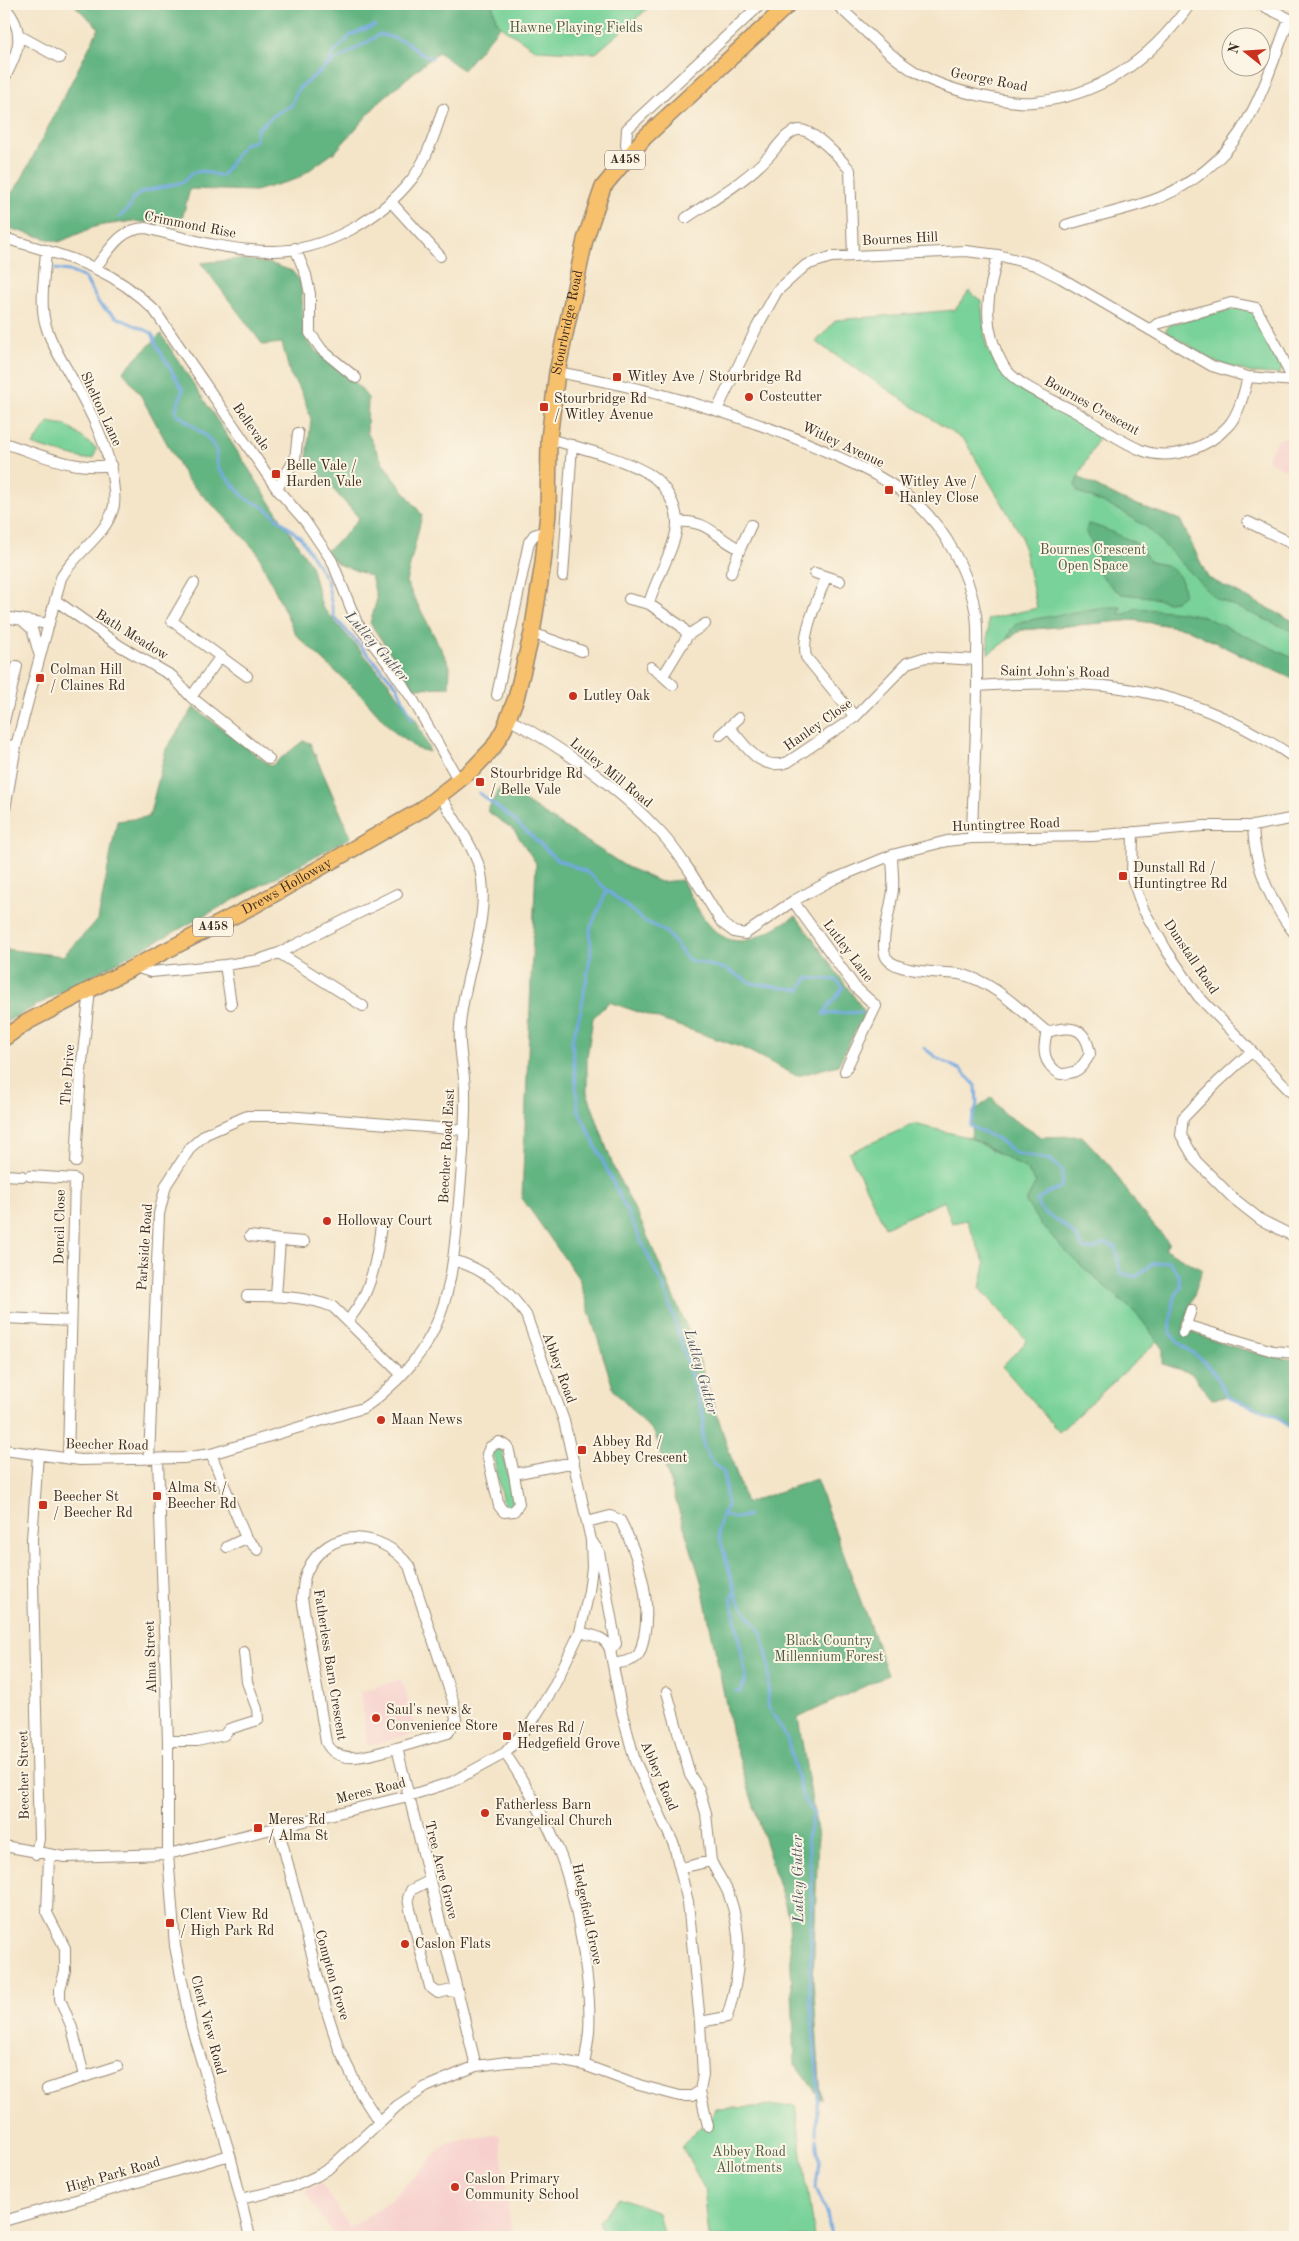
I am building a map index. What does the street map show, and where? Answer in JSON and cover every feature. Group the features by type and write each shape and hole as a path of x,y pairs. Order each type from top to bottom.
{"highway":[{"name":"Stourbridge Road","path":"459,781 489,753 499,739 519,687 532,633 543,563 549,475 549,439 557,372 576,281 595,208 603,187 628,155 657,125 789,4"},
{"name":"Drews Holloway","path":"4,1038 27,1022 256,905 420,810 459,781"}],"street":[{"path":"628,155 626,145 627,130 761,4"},
{"name":"George Road","path":"836,4 903,64 931,80 968,93 1033,102 1060,98 1093,87 1121,74 1149,53 1190,4"},
{"path":"1066,225 1159,198 1194,179 1233,143 1248,123 1292,20 1259,4"},
{"path":"4,6 12,16 20,36 14,57 4,79"},
{"path":"20,36 60,58"},
{"name":"Crimmond Rise","path":"96,267 118,239 128,231 138,228 146,228 208,245 275,251 323,242 352,229 366,221 390,202 413,178 424,159 443,109"},
{"path":"686,218 744,178 795,131 810,132 850,170 853,256"},
{"path":"390,202 440,256"},
{"name":"Bellevale","path":"4,238 96,267 131,288 156,312 277,490 305,522 332,561 357,623 413,700 459,781"},
{"path":"295,248 306,275 310,333 322,350 356,378"},
{"name":"Shelton Lane","path":"4,815 16,746 61,578 66,569 110,519 114,508 115,493 111,465 104,445 80,391 51,340 45,324 43,313 46,250"},
{"name":"Bournes Hill","path":"717,410 757,327 777,291 806,265 831,257 966,250 998,255 1035,265 1061,278 1212,366 1248,377 1294,381"},
{"name":"Bournes Crescent","path":"998,255 987,310 988,330 1004,367 1022,383 1142,451 1178,454 1198,447 1214,437 1229,426 1238,408 1248,377"},
{"name":"Bournes Hill","path":"1150,330 1157,324 1231,303 1256,308 1294,381"},
{"name":"Witley Avenue","path":"557,372 652,391 717,410 806,442 883,479 923,510 948,544 970,589 976,616 977,686 972,838"},
{"path":"277,490 295,459 298,433"},
{"path":"549,439 572,445 654,477 671,498 678,522 649,604"},
{"path":"4,443 74,465 94,468 111,465"},
{"path":"563,576 572,445"},
{"path":"678,522 687,521 709,527 729,544 740,549"},
{"path":"1248,522 1295,545"},
{"path":"731,573 751,525"},
{"path":"497,695 530,542 534,534 546,532"},
{"path":"815,573 840,581"},
{"path":"826,577 806,636 804,649 806,657 855,717"},
{"path":"194,583 172,621 247,676"},
{"path":"630,599 649,604 681,626 688,635"},
{"name":"Bath Meadow","path":"55,600 120,646 172,676 191,697 269,759"},
{"path":"4,617 48,624"},
{"path":"21,619 32,629 40,659"},
{"path":"663,676 688,635 705,624"},
{"path":"532,633 582,651"},
{"path":"191,697 221,656"},
{"name":"Hanley Close","path":"730,728 759,760 768,765 778,766 788,762 855,717 907,663 926,657 977,660"},
{"path":"4,721 17,666"},
{"path":"650,667 673,685"},
{"name":"Saint John's Road","path":"977,686 1027,683 1093,683 1165,696 1209,710 1247,729 1295,759"},
{"path":"720,735 739,718"},
{"name":"Lutley Mill Road","path":"508,719 566,753 627,800 661,833 722,923 728,929 739,934"},
{"path":"4,745 16,746"},
{"name":"Beecher Road East","path":"211,1454 363,1408 376,1400 416,1360 432,1337 443,1310 453,1260 464,1130 465,1090 460,1026 480,922 482,884 480,869 474,855 440,796"},
{"name":"Huntingtree Road","path":"739,934 745,934 793,901 834,879 892,855 946,841 972,838 1023,839 1204,826 1253,826 1295,818"},
{"path":"1253,826 1254,849 1261,869 1279,911 1295,934"},
{"name":"Dunstall Road","path":"1133,832 1132,878 1143,909 1167,951 1198,996 1295,1096"},
{"path":"892,855 893,889 884,941 886,957 904,968 961,974 983,983 1047,1032"},
{"path":"135,967 151,972 259,960 279,953 397,894"},
{"name":"Lutley Lane","path":"793,901 855,987 876,1006 845,1071"},
{"path":"279,953 363,1006"},
{"path":"225,965 231,1004"},
{"name":"The Drive","path":"76,1162 81,1071 90,990"},
{"path":"1063,1027 1080,1031 1089,1045 1090,1054 1080,1070 1071,1074 1060,1074 1050,1066 1044,1059 1043,1047 1047,1032 1063,1027"},
{"path":"1251,1052 1183,1118 1181,1135 1196,1161 1233,1198 1261,1220 1295,1237"},
{"name":"Parkside Road","path":"153,1459 159,1214 166,1184 191,1147 206,1134 247,1116 286,1116 464,1130"},
{"name":"Dencil Close","path":"4,1175 75,1179 68,1458"},
{"path":"348,1322 363,1298 370,1281 381,1225"},
{"path":"250,1236 304,1242"},
{"path":"276,1296 280,1240"},
{"name":"Abbey Road","path":"453,1260 472,1265 493,1278 516,1301 526,1315 564,1421 592,1540 600,1552 616,1644 610,1650 622,1712 635,1761 674,1845 688,1902 700,2022 703,2075 700,2090 708,2126"},
{"path":"247,1296 276,1296 318,1301 332,1307 402,1375"},
{"path":"1190,1310 1184,1329 1273,1351 1295,1353"},
{"path":"4,1318 71,1321"},
{"path":"499,1442 508,1447 514,1474 519,1504 514,1511 504,1512 499,1506 488,1454 490,1446 499,1442"},
{"name":"Beecher Road","path":"4,1450 38,1456 68,1458 153,1459 211,1454"},
{"path":"211,1454 246,1538 258,1550"},
{"name":"Beecher Street","path":"36,1854 39,1840 32,1540 38,1456"},
{"name":"Alma Street","path":"153,1459 168,1741 168,1854"},
{"path":"514,1474 574,1462"},
{"path":"588,1522 610,1516 620,1520 627,1532 644,1588 646,1626 641,1649 638,1656 631,1660 613,1664"},
{"path":"227,1547 246,1538"},
{"name":"Fatherless Barn Crescent","path":"367,1538 378,1542 400,1554 410,1566 454,1704 456,1720 448,1733 397,1748 351,1757 341,1757 329,1749 326,1742 302,1598 303,1586 306,1572 318,1554 325,1548 344,1539 367,1538"},
{"name":"Meres Road","path":"4,1846 49,1856 168,1854 408,1796 452,1782 505,1753 538,1713 562,1671 580,1632 590,1591 592,1540"},
{"path":"580,1632 602,1638 608,1644 610,1650"},
{"path":"168,1741 197,1740 224,1735 230,1729 258,1720 257,1709 247,1682 244,1652"},
{"name":"Abbey Road","path":"667,1692 690,1775 699,1789 706,1813 711,1861 729,1895 740,1944 736,1989 727,2017 700,2022"},
{"path":"397,1748 408,1796"},
{"name":"Hedgefield Grove","path":"505,1753 529,1790 545,1821 559,1850 568,1881 575,1910 586,1981 589,2031 584,2065"},
{"name":"Tree Acre Grove","path":"408,1796 476,2066"},
{"name":"Compton Grove","path":"278,1827 336,2040 361,2094 379,2122"},
{"name":"Clent View Road","path":"168,1854 177,1962 191,2026 230,2155 250,2237"},
{"path":"49,1856 47,1913 65,1948 65,1971 60,1989 60,1999 72,2028 84,2076"},
{"path":"681,1868 711,1861"},
{"path":"429,1881 411,1890 408,1898 430,1987 438,1993 457,1989"},
{"path":"241,2199 295,2186 317,2176 331,2167 397,2106 426,2087 476,2066 507,2062 558,2060 584,2065 640,2085 680,2096 692,2096 700,2090"},
{"path":"47,2089 118,2066"},
{"name":"High Park Road","path":"4,2221 230,2155"}],"shaded area":[{"path":"1295,437 1295,475 1267,459 1278,439"},
{"path":"401,1679 418,1733 367,1746 361,1692"},
{"name":"Caslon Primary Community School","path":"499,2134 512,2237 335,2237 304,2191 321,2183 350,2228 390,2201 447,2143"}],"green space":[{"path":"73,4 492,4 496,20 500,26 463,70 438,52 381,100 336,151 297,179 255,191 190,189 180,226 133,221 97,226 59,242 4,227 4,203 20,182 99,28"},
{"name":"Hawne Playing Fields","path":"492,4 653,4 596,53 536,50 500,26 496,20"},
{"path":"240,259 272,264 292,271 301,282 304,335 312,347 356,383 368,398 367,432 384,465 422,515 406,582 450,666 449,687 414,688 370,623 377,599 371,576 338,564 326,551 341,539 359,518 307,460 311,419 302,393 290,374 282,343 263,345 201,263"},
{"name":"Bournes Crescent Open Space","path":"969,291 981,301 986,345 1000,372 1024,391 1100,435 1078,477 1123,500 1180,520 1208,578 1295,622 1295,680 1185,628 1133,620 1021,630 988,654 988,619 1037,608 1021,535 965,441 816,342 836,320 955,310"},
{"path":"1243,307 1255,313 1283,364 1280,374 1252,373 1215,362 1165,331 1171,324"},
{"path":"161,334 311,565 322,607 389,683 417,722 430,752 417,749 393,731 362,696 296,635 257,552 187,480 141,396 123,371"},
{"path":"48,422 66,425 97,449 93,458 84,459 33,445"},
{"path":"1078,477 1123,500 1180,520 1208,578 1295,622 1295,632 1215,598 1148,528 1123,512 1078,492 1075,485"},
{"path":"1088,524 1139,545 1150,561 1165,565 1174,571 1182,582 1183,596 1176,601 1168,602 1150,597 1122,594 1113,588 1100,574 1096,564 1096,551 1086,531"},
{"path":"1104,607 1121,607 1119,614 1126,614 1136,608 1203,616 1295,659 1295,680 1185,628 1133,620 1021,630 1007,640 1012,628 1023,621"},
{"path":"194,707 271,766 303,741 310,743 351,837 4,1023 4,949 63,956 98,920 117,821 149,817 166,749"},
{"name":"Black Country Millennium Forest","path":"501,786 625,866 660,882 682,880 700,913 717,932 727,938 738,941 751,939 796,916 865,1012 838,1065 797,1076 743,1048 609,1002 593,1018 587,1057 587,1092 614,1169 641,1222 694,1344 746,1503 816,1479 888,1675 798,1718 818,1837 813,1979 821,2099 795,2064 789,1918 733,1739 701,1581 655,1434 614,1391 579,1279 522,1198 536,863 514,830 487,811"},
{"path":"992,1097 1003,1113 1041,1137 1082,1136 1110,1166 1141,1211 1169,1243 1165,1249 1202,1270 1183,1328 1238,1348 1295,1360 1295,1433 1275,1415 1227,1397 1212,1399 1191,1373 1163,1364 1163,1348 1137,1314 1070,1256 1038,1221 1026,1202 1036,1182 1025,1168 971,1138 973,1112"},
{"path":"914,1124 971,1138 1025,1168 1036,1182 1070,1256 1137,1314 1158,1341 1059,1432 1002,1366 1027,1341 980,1288 985,1264 967,1220 952,1223 944,1201 885,1227 849,1153"},
{"path":"495,1449 502,1450 514,1503 513,1506 507,1509 503,1504 493,1453"},
{"name":"Abbey Road Allotments","path":"795,2105 814,2237 709,2237 704,2188 682,2146 701,2126 708,2126 715,2109"},
{"path":"619,2197 658,2212 664,2237 605,2237 599,2221"}],"waterway":[{"path":"119,218 130,207 132,199 142,192 183,182 192,173 201,171 222,176 244,144 256,141 257,129 277,113 291,106 298,89 323,69 333,54 351,35 375,25"},
{"path":"326,67 380,34 407,42 419,53 432,58"},
{"name":"Lutley Gutter","path":"55,269 69,271 85,278 100,305 116,317 152,333 158,348 183,390 175,412 206,436 216,449 218,468 246,499 264,507 301,538 327,580 334,617 397,686 413,721"},
{"name":"Lutley Gutter","path":"479,793 513,819 556,859 587,872 607,890 590,929 591,953 581,1010 572,1041 578,1109 666,1293 704,1419 703,1443 712,1461 724,1473 727,1506 722,1514 718,1531 737,1599 762,1634 769,1664 768,1706 787,1738 803,1799 814,1814 807,1837 812,1877 810,1994 818,2086 816,2134"},
{"path":"607,890 643,920 666,932 688,960 726,969 751,983 800,990 807,978 836,980 843,988 823,1014 862,1012"},
{"path":"924,1048 937,1058 961,1070 976,1086 977,1104 970,1126 998,1139 1015,1153 1051,1160 1061,1169 1063,1182 1059,1188 1037,1200 1044,1212 1068,1229 1084,1249 1094,1249 1106,1243 1116,1247 1120,1273 1136,1277 1152,1264 1169,1261 1178,1274 1181,1286 1173,1301 1170,1333 1211,1369 1227,1397 1275,1415 1295,1433"},
{"path":"722,1514 734,1518 748,1516"},
{"path":"735,1591 731,1598 746,1677 741,1692 736,1692"},
{"name":"Lutley Gutter","path":"816,2139 819,2160 816,2188 827,2212 831,2237"}],"place":[{"name":"Witley Ave / Stourbridge Rd","path":"617,377"},
{"name":"Costcutter","path":"749,397"},
{"name":"Stourbridge Rd / Witley Avenue","path":"544,407"},
{"name":"Belle Vale / Harden Vale","path":"276,474"},
{"name":"Witley Ave / Hanley Close","path":"889,490"},
{"name":"Colman Hill / Claines Rd","path":"40,678"},
{"name":"Lutley Oak","path":"573,696"},
{"name":"Stourbridge Rd / Belle Vale","path":"480,782"},
{"name":"Dunstall Rd / Huntingtree Rd","path":"1123,876"},
{"name":"Holloway Court","path":"327,1221"},
{"name":"Maan News","path":"381,1420"},
{"name":"Abbey Rd / Abbey Crescent","path":"582,1450"},
{"name":"Alma St / Beecher Rd","path":"157,1496"},
{"name":"Beecher St / Beecher Rd","path":"43,1505"},
{"name":"Saul's news & Convenience Store","path":"376,1718"},
{"name":"Meres Rd / Hedgefield Grove","path":"507,1736"},
{"name":"Fatherless Barn Evangelical Church","path":"485,1813"},
{"name":"Meres Rd / Alma St","path":"258,1828"},
{"name":"Clent View Rd / High Park Rd","path":"170,1923"},
{"name":"Caslon Flats","path":"405,1944"},
{"name":"Caslon Primary Community School","path":"455,2187"}]}
